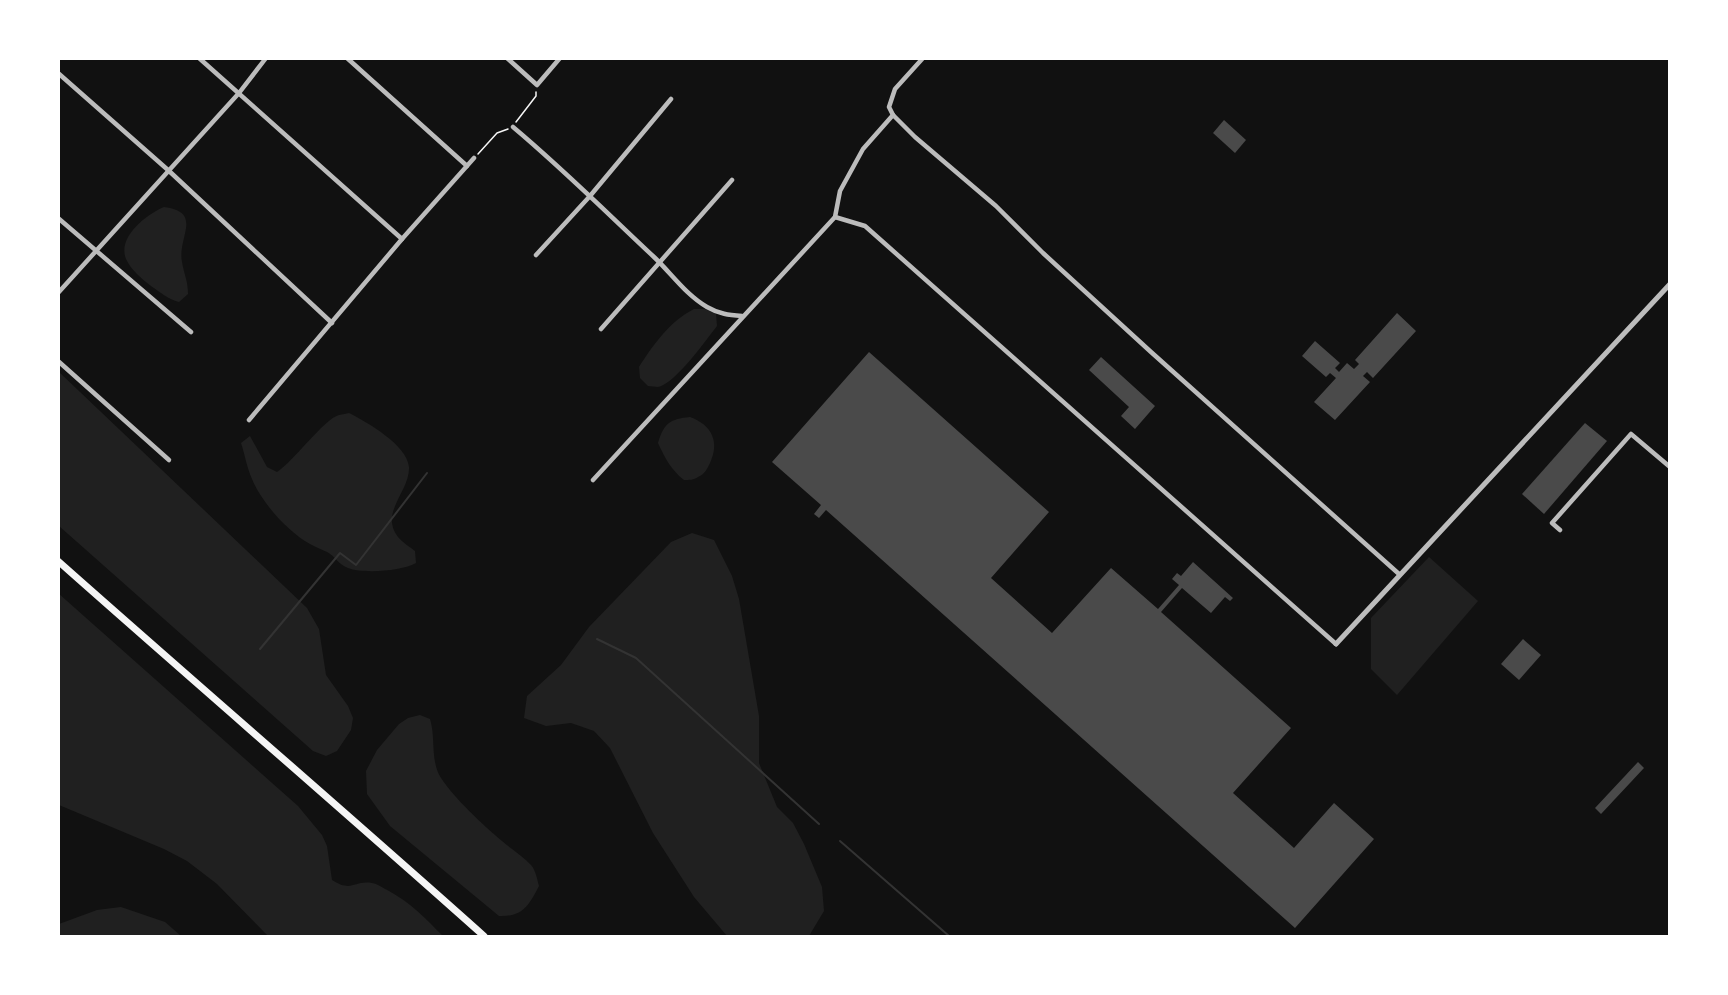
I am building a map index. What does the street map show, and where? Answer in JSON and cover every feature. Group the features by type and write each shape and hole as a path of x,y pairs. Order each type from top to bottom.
{"main road":[{"path":"58,561 484,936"}],"street":[{"path":"199,58 402,239"},
{"path":"58,293 239,93 266,58"},
{"path":"347,58 467,166"},
{"path":"507,58 537,85 560,58"},
{"path":"923,58 895,89 889,107 893,115 915,137 996,206 1043,253 1151,352 1399,574"},
{"path":"58,73 168,170 332,323"},
{"path":"536,255 590,196 671,99"},
{"path":"593,480 835,217 840,191 863,149 893,115"},
{"path":"513,127 547,155 695,299 724,315 742,316"},
{"path":"249,420 402,239 474,158"},
{"path":"601,329 732,180"},
{"path":"835,217 865,226 1336,644 1670,284"},
{"path":"58,218 190,332"},
{"path":"58,361 169,460"},
{"path":"1560,530 1552,523 1631,434 1670,467"}],"shaded area":[{"path":"164,207 183,214 186,220 181,253 188,294 179,302 165,296 140,277 128,263 124,251 135,227"},
{"path":"694,309 705,309 716,314 717,326 690,361 673,378 658,387 648,386 640,378 639,367 656,342 670,327"},
{"path":"59,372 307,608 319,629 326,675 348,706 353,718 351,730 337,751 326,756 313,751 59,526"},
{"path":"349,413 385,435 407,459 408,476 393,511 392,519 393,528 398,537 415,551 416,563 410,566 373,571 345,567 330,554 302,539 284,524 262,497 250,475 241,443 250,436 267,467 277,472 333,418"},
{"path":"690,417 698,420 709,430 714,441 714,448 710,463 704,473 695,479 684,480 675,472 658,443 669,423"},
{"path":"692,533 714,540 732,576 739,599 759,716 759,763 777,807 793,823 822,887 824,911 809,936 727,936 694,897 653,833 610,748 594,731 571,723 546,726 524,718 527,696 561,665 589,627 671,542"},
{"path":"1429,557 1478,601 1397,695 1371,669 1371,618"},
{"path":"58,593 298,806 322,835 327,846 332,880 344,886 366,883 378,885 411,906 443,936 268,936 217,884 187,861 59,805"},
{"path":"420,715 430,719 435,764 441,778 461,803 534,870 539,886 520,912 499,916 390,826 367,794 366,771 377,750 399,724 408,718"},
{"path":"121,907 165,922 181,936 59,936 59,924 97,910"}],"building":[{"path":"1224,120 1246,140 1235,153 1213,133"},
{"path":"1397,313 1416,331 1373,378 1367,372 1363,376 1370,382 1335,420 1314,402 1336,378 1330,373 1326,377 1302,356 1315,341 1340,363 1335,368 1339,372 1347,363 1354,369 1359,364 1355,360"},
{"path":"869,352 1049,512 991,578 1052,633 1111,568 1158,609 1179,585 1172,579 1177,573 1181,576 1193,562 1233,598 1230,601 1225,597 1211,613 1182,588 1161,612 1291,728 1233,793 1294,848 1334,803 1374,839 1295,928 826,510 819,518 814,514 821,505 772,462"},
{"path":"1101,357 1155,406 1135,429 1121,416 1129,407 1089,370"},
{"path":"1585,423 1607,441 1544,514 1522,494"},
{"path":"1523,639 1541,655 1519,680 1501,664"},
{"path":"1638,762 1644,768 1601,814 1595,808"}],"waterway":[{"path":"260,649 340,553 356,565 427,473"},
{"path":"597,639 636,658 819,824"},
{"path":"840,841 949,936"}]}
